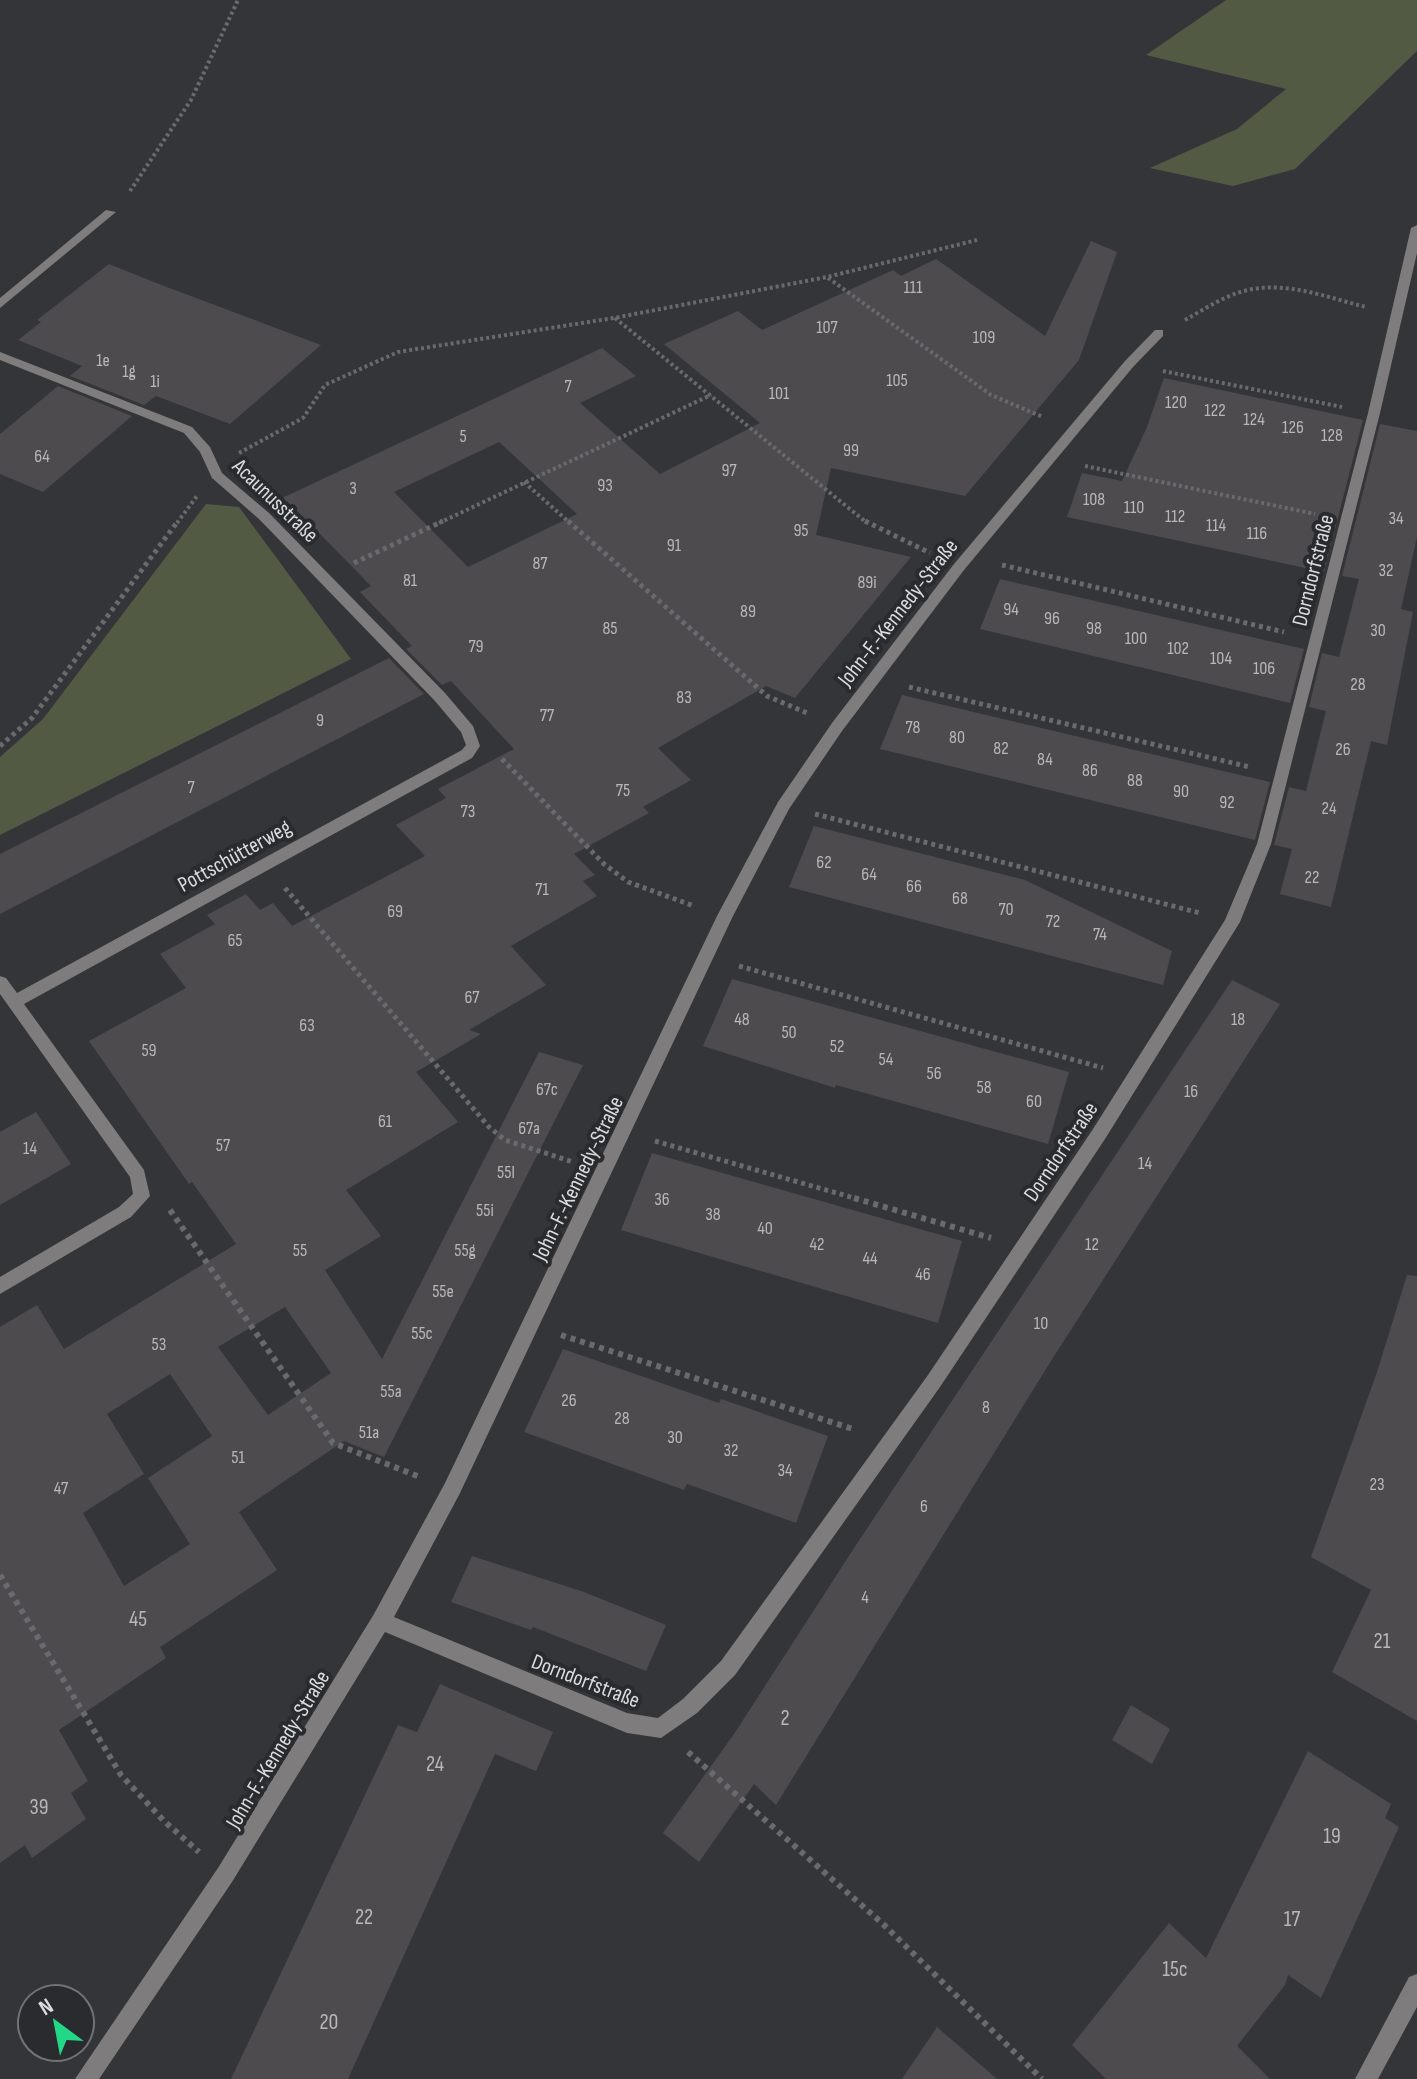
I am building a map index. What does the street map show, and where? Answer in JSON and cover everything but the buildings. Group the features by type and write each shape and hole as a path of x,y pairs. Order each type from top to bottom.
{"street":[{"path":"0,304 110,212"},
{"name":"Dorndorfstraße","path":"381,1621 627,1723 661,1728 690,1706 728,1668 891,1441 1023,1247 1232,922 1264,844 1374,413 1417,228"},
{"name":"John-F.-Kennedy-Straße","path":"86,2079 225,1875 381,1621 452,1489 725,916 783,806 837,727 963,562 1129,364 1159,333"},
{"name":"Acaunusstraße","path":"0,356 188,430 206,450 215,472 264,516 440,697 468,730 473,746"},
{"name":"Pottschütterweg","path":"14,1002 467,754 473,746"},
{"path":"0,982 138,1175 142,1196 125,1212 0,1286"},
{"path":"1366,2079 1417,1985"}],"path":[{"path":"110,212 157,155 201,79 238,0"},
{"path":"0,746 32,718 215,472 303,418 325,385 398,352 614,318 827,277 977,240"},
{"path":"827,277 991,395 1075,430"},
{"path":"1159,333 1232,295 1261,289 1273,288 1397,313"},
{"path":"614,318 871,526 963,562 1316,640"},
{"path":"1129,364 1374,413"},
{"path":"323,577 711,395"},
{"path":"1050,459 1347,520"},
{"path":"524,482 767,696 837,727"},
{"path":"873,679 1282,774"},
{"path":"473,746 495,752 604,864 628,882 725,916"},
{"path":"783,806 1232,922"},
{"path":"263,863 489,1127 505,1140 605,1172"},
{"path":"706,957 1135,1077"},
{"path":"624,1132 1023,1247"},
{"path":"142,1196 165,1203 333,1443 452,1489"},
{"path":"531,1325 891,1441"},
{"path":"0,1575 121,1775 164,1821 225,1875"},
{"path":"661,1728 883,1924 1042,2079"}],"green space":[{"path":"1226,0 1417,0 1417,51 1295,169 1233,186 1150,168 1237,129 1286,89 1146,55"},
{"path":"206,504 239,507 351,659 0,835 0,757 43,719"}]}
